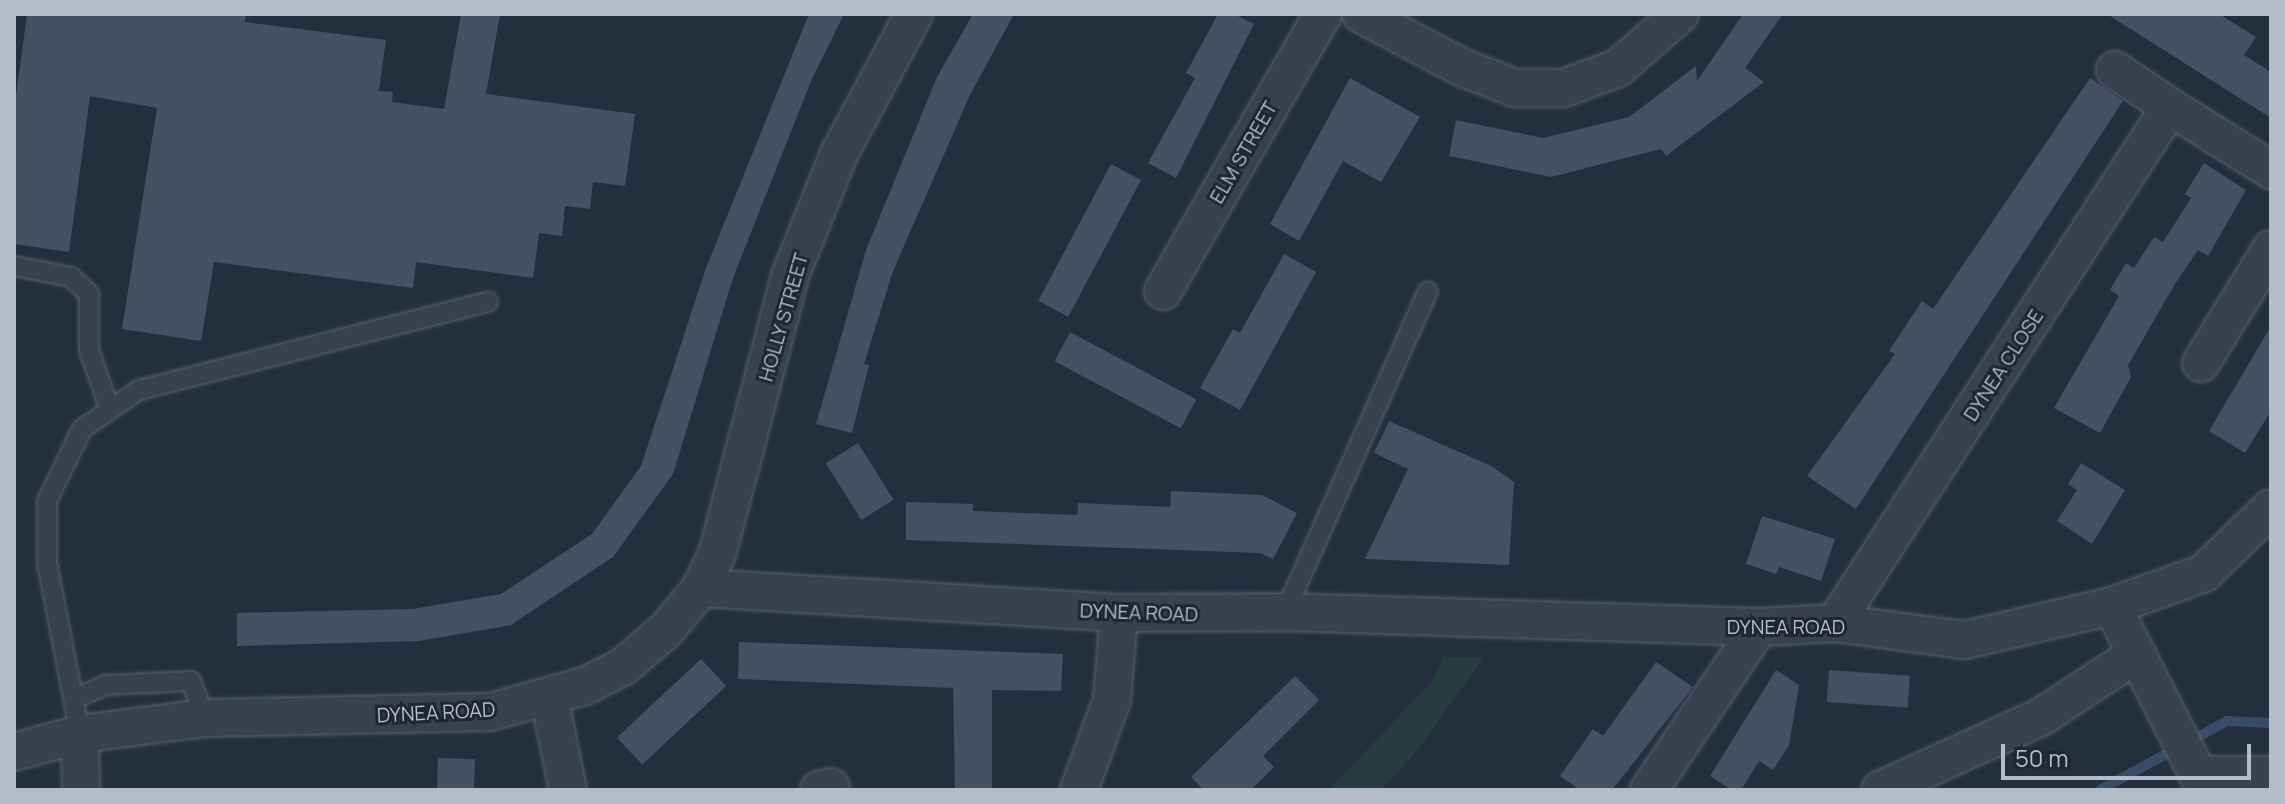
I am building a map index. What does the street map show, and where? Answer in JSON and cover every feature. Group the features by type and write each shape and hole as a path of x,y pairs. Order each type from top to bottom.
{"street":[{"name":"HOLLY STREET","path":"701,588 738,488 790,276 839,154 914,14"},
{"name":"ELM STREET","path":"1163,291 1323,14"},
{"path":"1361,14 1461,67 1515,88 1564,88 1618,68 1680,14"},
{"path":"2115,70 2271,170"},
{"name":"DYNEA CLOSE","path":"1835,623 2170,107"},
{"path":"2201,363 2271,249"},
{"name":"DYNEA ROAD","path":"14,752 80,734 205,718 490,712 549,697 624,666 666,630 701,588 1119,613 1285,612 1759,627 1835,623 1965,640 2112,606 2204,573 2271,508"},
{"path":"2112,606 2198,775 2271,775"},
{"path":"1079,790 1112,700 1119,613"},
{"path":"1649,790 1759,627"},
{"path":"1880,790 2041,717 2137,654"},
{"path":"549,697 568,790"},
{"path":"80,734 81,790"}],"lane":[{"path":"14,266 71,277 89,294 89,350 109,407"},
{"path":"1285,612 1428,291"},
{"path":"80,734 47,563 47,501 82,429 109,407 157,385 488,302"},
{"path":"74,699 105,685 191,681 205,718"}],"green space":[{"path":"1444,657 1484,657 1416,752 1381,790 1329,790 1431,682"}],"building":[{"path":"27,14 246,14 245,22 386,40 379,91 393,92 392,102 444,109 461,14 500,14 486,94 635,114 625,186 593,182 590,209 565,206 562,236 539,233 533,278 416,262 413,288 214,262 201,341 122,329 157,108 90,96 69,252 14,244 14,110"},
{"path":"809,14 844,14 811,81 733,278 673,474 613,557 511,625 419,641 237,646 237,613 413,609 501,594 592,534 641,466 706,268"},
{"path":"973,14 1014,14 970,95 893,271 864,364 869,365 852,433 816,424 866,250 937,77"},
{"path":"1218,14 1234,14 1254,24 1176,178 1148,163 1195,78 1186,73"},
{"path":"1743,14 1783,14 1745,68 1764,82 1666,156 1661,149 1551,177 1449,156 1456,120 1543,138 1629,117 1696,66 1697,81"},
{"path":"2107,14 2219,14 2256,37 2244,55 2271,72 2271,118"},
{"path":"1350,78 1420,117 1381,182 1343,161 1299,241 1270,224"},
{"path":"2090,78 2123,101 1856,509 1807,476 1895,354 1889,351 1922,301 1933,309"},
{"path":"2204,163 2246,190 2208,256 2198,250 2175,284 2128,365 2131,377 2100,433 2054,408 2119,296 2110,290 2126,263 2134,268 2154,237 2163,242 2191,198 2185,194"},
{"path":"1111,164 1141,180 1068,317 1038,301"},
{"path":"1284,254 1316,272 1240,410 1200,388 1233,329 1240,333"},
{"path":"2271,326 2271,411 2245,453 2209,431"},
{"path":"1070,332 1196,399 1181,428 1055,361"},
{"path":"1389,421 1491,466 1514,482 1509,565 1365,559 1408,469 1374,453"},
{"path":"858,443 894,500 861,520 826,463"},
{"path":"2081,463 2125,490 2092,544 2057,521 2077,490 2068,484"},
{"path":"1171,491 1262,495 1297,513 1273,559 1260,553 906,540 906,502 973,504 973,511 1077,515 1078,503 1170,507"},
{"path":"1762,516 1835,539 1821,581 1779,567 1776,574 1746,564"},
{"path":"739,642 1063,654 1061,691 992,690 992,790 955,790 953,688 738,679"},
{"path":"701,659 726,686 642,764 617,737"},
{"path":"1656,662 1693,687 1612,790 1580,790 1560,776 1593,729 1603,736"},
{"path":"1776,670 1799,685 1789,745 1773,770 1759,761 1741,790 1732,790 1710,776"},
{"path":"1829,670 1910,676 1908,708 1827,702"},
{"path":"1295,676 1319,700 1263,756 1274,767 1251,790 1204,790 1191,777"},
{"path":"438,758 475,759 474,790 437,790"}],"waterway":[{"path":"2100,790 2227,721 2271,723"}]}
